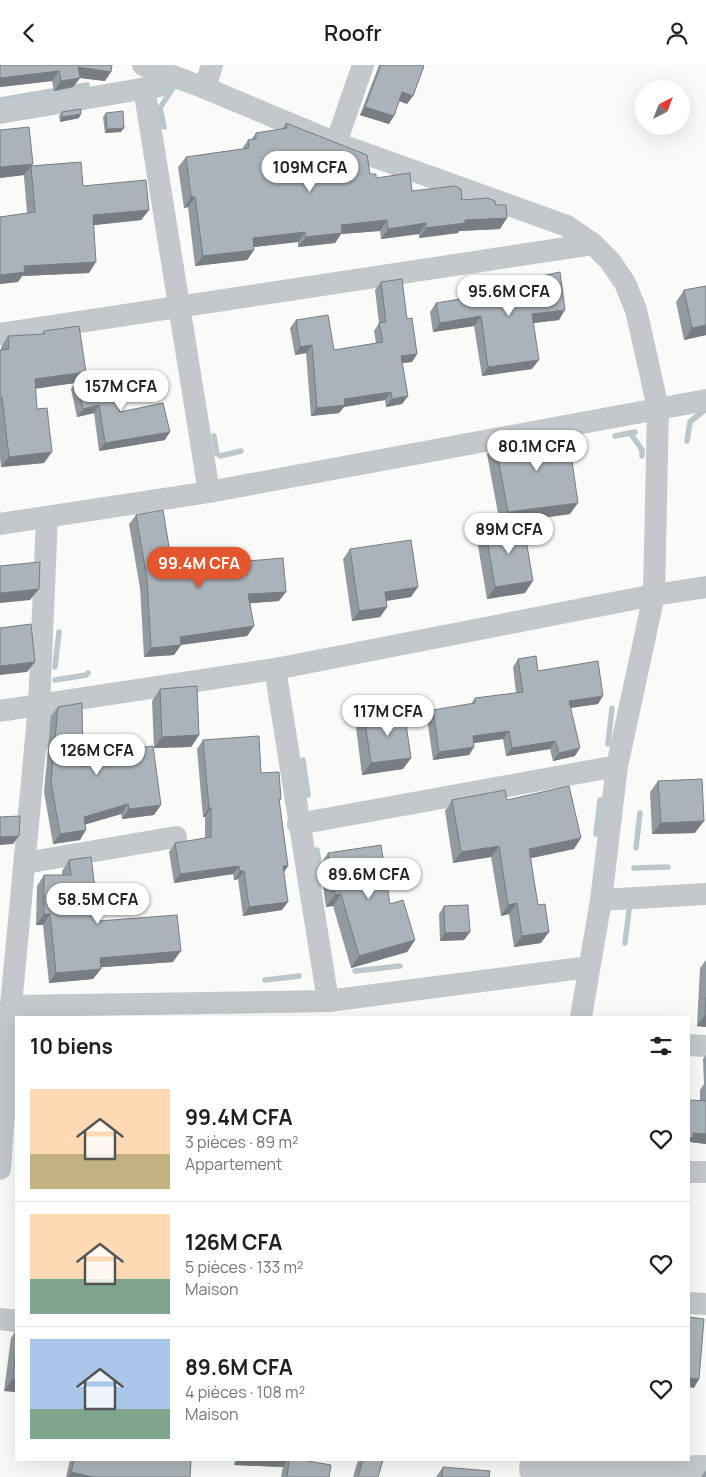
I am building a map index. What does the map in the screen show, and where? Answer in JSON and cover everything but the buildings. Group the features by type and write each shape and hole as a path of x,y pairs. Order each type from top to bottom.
{"street":[{"path":"143,65 336,143 566,226 593,244 610,261 625,283 636,310 658,408 654,595 617,766 600,899 582,1016"},
{"path":"0,113 144,88 196,85 212,65"},
{"path":"336,143 363,65"},
{"path":"144,88 209,492"},
{"path":"0,334 593,244"},
{"path":"0,524 209,492 706,400"},
{"path":"0,1169 6,1137 11,1006 7,982 25,863 39,706 48,517"},
{"path":"0,711 275,669 654,595 706,587"},
{"path":"275,669 298,823 328,1001"},
{"path":"298,823 617,766"},
{"path":"25,863 176,837"},
{"path":"600,899 706,893"},
{"path":"11,1006 328,1001 590,967"},
{"path":"690,1045 706,1046"},
{"path":"690,1171 706,1172"},
{"path":"690,1303 706,1304"},
{"path":"0,1319 15,1321"},
{"path":"530,1469 706,1466"}],"waterway":[{"path":"164,127 160,108 176,83"},
{"path":"0,100 87,85"},
{"path":"687,441 690,422 706,409"},
{"path":"615,436 635,432"},
{"path":"631,434 642,450 642,456"},
{"path":"214,436 217,454"},
{"path":"220,456 241,451"},
{"path":"55,667 59,632"},
{"path":"55,680 86,675 88,673"},
{"path":"608,744 612,708"},
{"path":"47,746 50,716"},
{"path":"303,760 308,795"},
{"path":"596,834 600,800"},
{"path":"636,848 640,813"},
{"path":"317,850 322,883"},
{"path":"634,868 668,867"},
{"path":"625,943 630,902"},
{"path":"355,971 400,966"},
{"path":"265,980 299,976"},
{"path":"14,1117 15,1111"}]}
